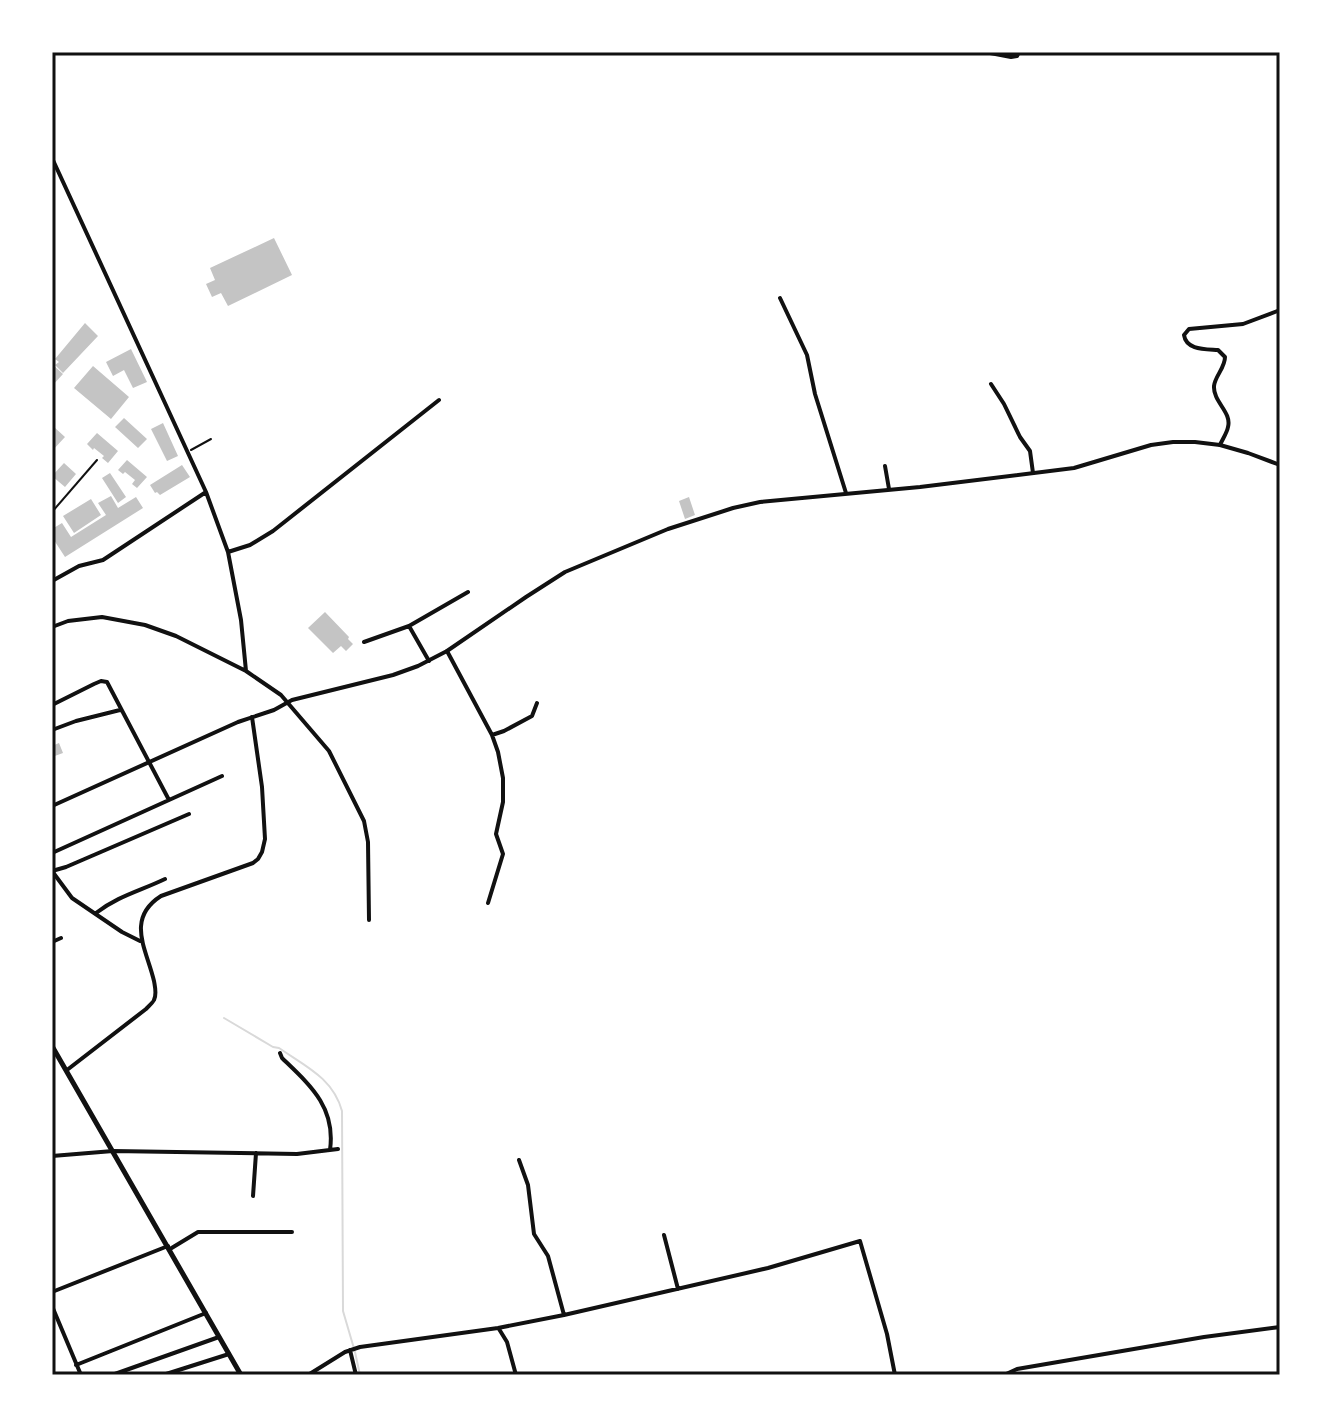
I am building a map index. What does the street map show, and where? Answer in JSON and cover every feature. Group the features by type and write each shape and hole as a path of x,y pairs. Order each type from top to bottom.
{"main road":[{"path":"52,1046 241,1375"}],"street":[{"path":"985,52 1011,57 1019,52"},
{"path":"52,158 206,492 228,552 241,620 246,671"},
{"path":"780,298 807,355 815,394 846,493"},
{"path":"1220,445 1229,425 1215,395 1214,383 1226,362 1225,357 1218,350 1189,345 1184,335 1189,329 1243,324 1280,310"},
{"path":"991,384 1030,451 1033,473"},
{"path":"228,552 250,545 273,531 439,400"},
{"path":"52,806 297,698 393,675 429,661 549,582 590,561 668,529 733,508 760,502 1085,466 1151,445 1184,442 1220,445 1280,465"},
{"path":"885,466 889,489"},
{"path":"52,581 79,566 103,560 206,492"},
{"path":"364,642 409,626 468,592"},
{"path":"52,627 86,618 130,621 176,636 246,671 276,690 329,751 364,821 368,842 369,920"},
{"path":"409,626 429,661"},
{"path":"447,651 492,735 503,778 503,802 496,834 503,854 502,863 488,903"},
{"path":"52,705 101,681 107,682 169,800"},
{"path":"492,735 526,721 532,716 537,703"},
{"path":"52,730 120,710"},
{"path":"67,1070 154,1000 155,986 140,941 143,917 154,901 253,863 262,852 265,839 262,787 252,717"},
{"path":"52,853 222,776"},
{"path":"140,941 72,898 52,871 189,814"},
{"path":"95,913 123,895 165,879"},
{"path":"52,942 61,938"},
{"path":"280,1053 326,1108 330,1150"},
{"path":"52,1156 113,1151 297,1154 338,1149"},
{"path":"253,1196 256,1153"},
{"path":"519,1160 528,1185 534,1234 548,1256 564,1315"},
{"path":"52,1292 169,1248 198,1232 292,1232"},
{"path":"664,1235 678,1289"},
{"path":"308,1375 353,1349 564,1315 768,1268 860,1241 887,1334 895,1375"},
{"path":"53,1310 81,1375"},
{"path":"76,1365 206,1313"},
{"path":"1004,1375 1017,1369 1280,1327"},
{"path":"498,1328 507,1342 516,1375"},
{"path":"112,1375 220,1337"},
{"path":"353,1349 356,1375"},
{"path":"163,1375 229,1354"}],"lane":[{"path":"52,512 97,460"}],"path":[{"path":"182,455 211,439"}],"building":[{"path":"274,238 292,275 228,306 221,293 212,297 206,284 215,280 210,268"},
{"path":"85,323 98,336 63,373 55,365 59,362 55,359"},
{"path":"131,349 147,382 133,388 124,370 113,376 106,362"},
{"path":"52,364 63,374 52,386"},
{"path":"93,366 129,397 111,419 74,388"},
{"path":"124,418 147,439 138,448 115,427"},
{"path":"163,423 178,456 167,461 151,429"},
{"path":"54,427 65,437 52,451 52,430"},
{"path":"97,433 118,451 108,463 102,458 104,456 87,444"},
{"path":"127,460 147,477 137,488 132,484 135,480 118,470"},
{"path":"64,463 76,474 65,487 52,476"},
{"path":"182,465 190,477 160,495 155,493 150,485"},
{"path":"110,473 126,497 118,503 102,478"},
{"path":"111,496 118,508 136,497 143,508 65,557 52,537 52,529 62,523 71,537 106,515 98,503"},
{"path":"689,497 695,515 685,519 679,501"},
{"path":"91,499 101,515 74,533 63,516"},
{"path":"325,612 353,644 346,651 341,646 333,653 308,628"},
{"path":"59,743 63,753 52,757 52,746"}],"waterway":[{"path":"224,1018 308,1067 325,1081 338,1100 342,1111 343,1311 360,1375"}]}
